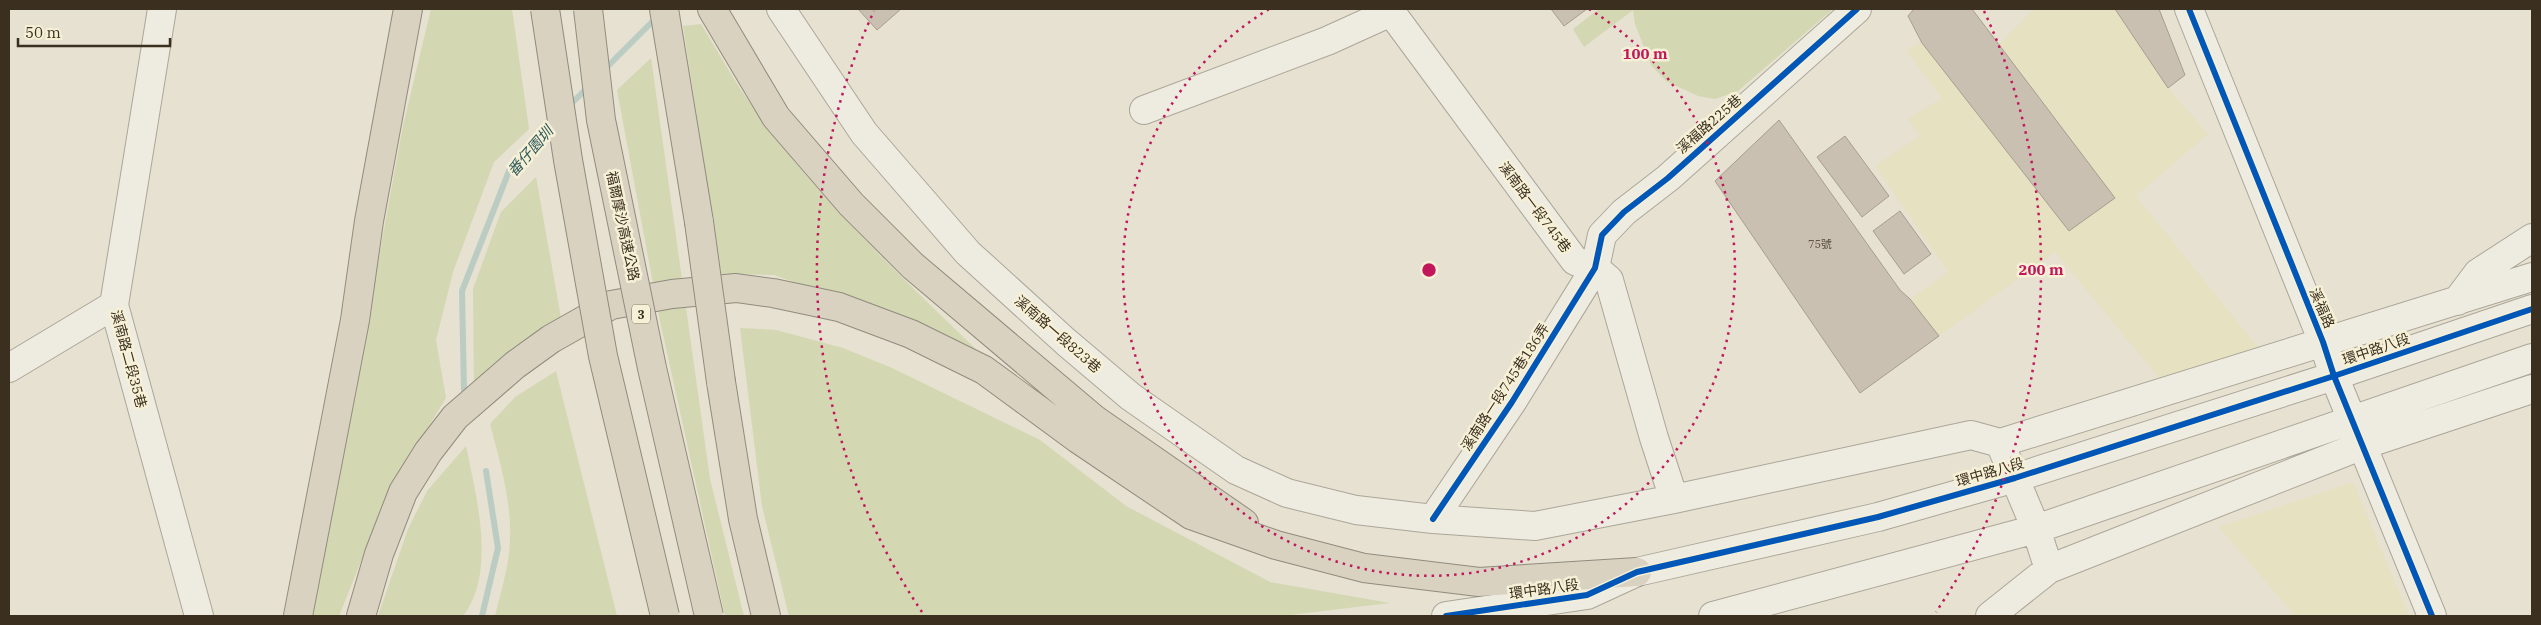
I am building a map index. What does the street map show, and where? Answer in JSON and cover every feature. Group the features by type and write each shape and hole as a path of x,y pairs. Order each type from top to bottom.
{"highway":[{"path":"298,616 355,320 369,221 408,9"},
{"path":"545,9 568,160 603,356 665,616"},
{"name":"福爾摩沙高速公路","path":"588,9 601,120 652,368 710,616"},
{"path":"712,9 776,117 851,204 913,266 1094,419 1276,545"},
{"path":"665,14 743,519 766,616"},
{"path":"361,616 379,554 403,492 428,452 455,417 515,364 551,339 611,305 672,294 736,288 839,306 911,334 984,370 1078,439 1191,515 1276,545 1364,568 1479,582 1637,572"}],"street":[{"name":"溪南路二段35巷","path":"162,9 114,305 199,616"},
{"name":"溪南路一段823巷","path":"781,9 864,133 968,253 1066,342 1131,397 1236,470 1287,493 1356,510 1433,519 1535,526 1674,499 1970,435 2000,443"},
{"name":"溪福路225巷","path":"1595,268 1602,235 1624,212 1675,171 1857,9"},
{"name":"溪福路","path":"2189,9 2323,342 2334,376 2432,616"},
{"path":"1144,110 1326,40 1391,10"},
{"name":"溪南路一段745巷","path":"1391,10 1575,261 1595,268 1608,280 1654,438 1674,499"},
{"path":"2457,301 2478,273 2532,238"},
{"name":"溪南路一段745巷186弄","path":"1433,519 1512,402 1595,268"},
{"name":"環中路八段","path":"2000,443 2532,277"},
{"path":"9,368 114,305"},
{"name":"環中路八段","path":"1446,616 1587,595 1637,572 1878,517 2015,478 2334,376 2532,309"},
{"path":"1713,616 2036,529 2532,358"},
{"path":"1990,616 2049,569 2363,445 2532,388"},
{"path":"2000,443 2036,529 2049,569"}],"shaded area":[{"path":"2031,9 2115,9 2168,88 2208,134 2136,196 2260,350 2165,385 2055,252 1939,336 1910,299 1948,272 1875,166 1920,136 1908,119 1942,98 1906,50 1922,43 2069,231 2115,198 1999,45 2032,11"},
{"path":"2353,482 2409,616 2295,616 2219,527"}],"green space":[{"path":"431,9 512,9 529,129 494,162 453,272 436,340 446,398 390,489 339,616 313,616 403,126"},
{"path":"1599,9 1833,9 1738,91 1715,99 1698,96 1666,81 1651,65 1635,24 1633,10 1584,47 1573,29"},
{"path":"701,24 752,106 810,180 865,240 980,353 856,299 808,287 774,275 721,274 683,26"},
{"path":"651,58 710,479 744,616 725,616 660,321 617,90"},
{"path":"536,177 561,318 519,347 474,385 473,289 501,212"},
{"path":"740,328 776,330 843,348 892,368 1040,440 1126,506 1270,582 1390,603 1281,616 789,616 762,506"},
{"path":"556,371 617,616 495,616 508,560 510,526 504,482 490,424 515,397"},
{"path":"466,446 475,487 481,533 482,556 479,578 473,598 463,616 378,616 408,529 427,491"}],"building":[{"path":"858,9 901,9 877,30"},
{"path":"1551,9 1587,9 1564,26"},
{"path":"1914,9 1972,9 2115,198 2069,231 1922,43 1908,16"},
{"path":"2115,9 2159,9 2185,75 2168,88"},
{"path":"1779,120 1900,290 1910,299 1939,336 1860,393 1715,181"},
{"path":"1845,136 1889,196 1862,217 1817,157"},
{"path":"1900,211 1931,254 1904,274 1873,231"}],"waterway":[{"name":"番仔園圳","path":"603,71 658,16"},
{"name":"番仔園圳","path":"568,107 589,86"},
{"name":"番仔園圳","path":"464,391 462,291 509,171 555,122"},
{"name":"番仔園圳","path":"482,616 498,548 486,471"}],"cycle path":[{"path":"1433,519 1512,402 1595,268 1602,235 1624,212 1668,178 1857,9"},
{"path":"2189,9 2323,342 2334,376 2432,616"},
{"path":"1446,616 1587,595 1637,572 1878,517 2015,478 2334,376 2532,309"}]}
